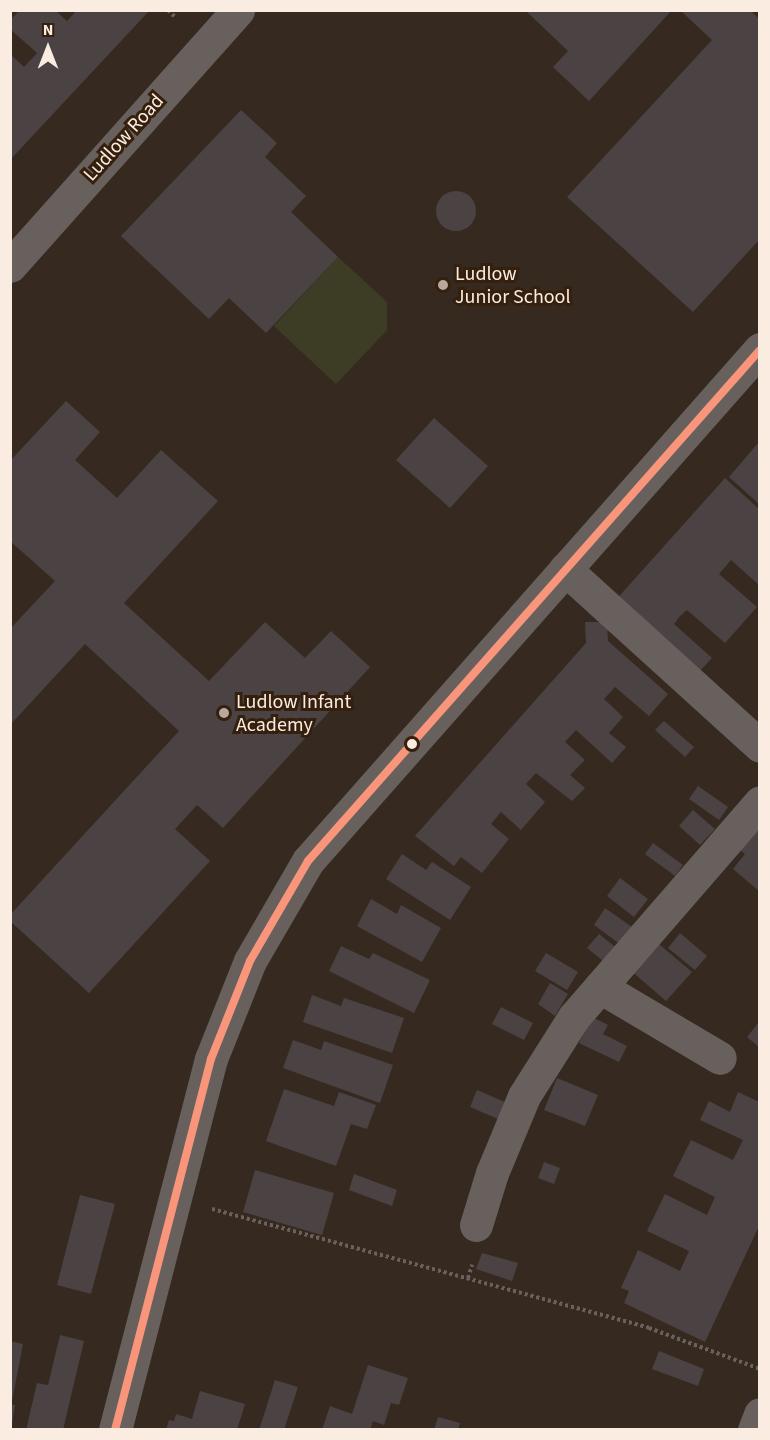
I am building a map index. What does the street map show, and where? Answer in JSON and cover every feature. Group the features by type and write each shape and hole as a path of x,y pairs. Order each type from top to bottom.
{"street":[{"name":"Ludlow Road","path":"10,266 238,10"},
{"path":"115,1430 211,1059 250,961 308,861 759,349"},
{"path":"565,569 759,747"},
{"path":"476,1225 492,1173 524,1096 574,1017 759,802"},
{"path":"600,987 720,1058"},
{"path":"754,1430 759,1414"}],"path":[{"path":"174,1198 403,1264 514,1289 627,1322 759,1369"}],"shaded area":[{"path":"338,257 387,302 387,330 336,384 274,326"}],"building":[{"path":"20,10 55,10 67,21 77,10 150,10 10,160 10,54 24,67 37,53 10,29 10,20"},
{"path":"525,10 672,10 589,101 553,67 568,51"},
{"path":"680,10 750,10 759,19 759,240 693,312 567,197 712,40"},
{"path":"241,110 277,143 265,157 306,196 291,212 338,257 266,333 229,298 209,319 121,236"},
{"path":"456,191 464,192 470,197 475,203 475,219 470,225 464,230 456,231 448,230 442,225 437,219 436,211 437,203 442,197 448,192"},
{"path":"66,401 100,432 75,460 117,498 161,450 218,501 124,603 209,681 265,622 305,658 331,631 370,667 223,828 197,805 175,829 210,861 89,993 10,921 10,915 179,731 85,644 10,725 10,629 55,581 10,541 10,461"},
{"path":"434,418 488,466 450,508 396,460"},
{"path":"759,442 759,504 729,477"},
{"path":"725,478 759,509 759,585 731,560 719,574 757,607 725,643 687,610 680,616 674,624 712,658 696,675 614,602"},
{"path":"585,622 607,622 608,641 668,694 649,716 615,687 604,699 623,717 609,733 626,747 612,763 576,730 565,742 585,760 570,775 585,788 572,801 536,773 526,784 545,802 521,830 501,812 491,824 509,839 482,873 461,857 454,866 415,836 586,643"},
{"path":"664,721 694,747 685,757 655,730"},
{"path":"698,786 728,807 719,820 689,799"},
{"path":"693,810 715,829 700,845 679,826"},
{"path":"755,830 759,834 759,891 733,869 745,854 740,850"},
{"path":"653,843 683,865 675,876 645,854"},
{"path":"402,854 426,870 432,862 471,887 450,920 386,879"},
{"path":"620,878 648,899 634,917 607,896"},
{"path":"371,899 397,914 401,905 441,928 422,962 357,926"},
{"path":"605,908 632,927 620,944 594,925"},
{"path":"680,933 707,956 695,970 668,948"},
{"path":"599,934 619,950 608,965 587,948"},
{"path":"654,940 692,972 666,1001 629,969"},
{"path":"341,946 369,959 373,953 430,980 414,1013 329,971"},
{"path":"546,953 578,972 567,990 535,971"},
{"path":"550,983 568,994 555,1016 538,1004"},
{"path":"312,995 341,1006 344,998 404,1018 392,1053 303,1022"},
{"path":"501,1007 533,1023 524,1040 492,1024"},
{"path":"592,1017 608,1025 603,1034 627,1046 619,1062 579,1043"},
{"path":"759,1022 759,1047 747,1037"},
{"path":"293,1040 321,1050 324,1041 393,1065 380,1103 283,1068"},
{"path":"557,1078 598,1095 585,1126 544,1110"},
{"path":"284,1089 334,1106 339,1092 376,1105 367,1129 351,1124 336,1166 266,1141"},
{"path":"477,1090 505,1102 498,1119 470,1107"},
{"path":"738,1092 759,1102 759,1226 705,1342 624,1303 629,1291 621,1288 638,1250 680,1271 689,1251 647,1231 665,1194 707,1215 715,1197 673,1176 691,1140 733,1160 743,1140 700,1120 709,1101 730,1112"},
{"path":"544,1162 560,1168 554,1184 538,1178"},
{"path":"255,1170 334,1193 322,1235 243,1212"},
{"path":"354,1174 397,1190 392,1206 349,1190"},
{"path":"80,1195 115,1204 91,1294 57,1285"},
{"path":"482,1253 518,1263 512,1281 476,1269"},
{"path":"60,1335 84,1341 63,1430 26,1430 37,1383 48,1385"},
{"path":"10,1341 23,1344 12,1401 10,1401"},
{"path":"659,1351 704,1369 698,1386 652,1369"},
{"path":"368,1365 408,1378 399,1405 391,1403 384,1425 373,1421 370,1430 322,1430 330,1406 352,1414"},
{"path":"275,1380 298,1387 284,1430 259,1430"},
{"path":"200,1391 245,1404 237,1430 166,1430 169,1420 174,1421 176,1414 192,1419"},
{"path":"10,1404 15,1405 12,1424 10,1423"},
{"path":"438,1417 460,1423 458,1430 434,1430"}],"transit line":[{"path":"115,1430 211,1059 250,961 308,861 760,350"}],"place":[{"name":"Ludlow Junior School","path":"443,285"},
{"name":"Ludlow Infant Academy","path":"224,713"}]}
